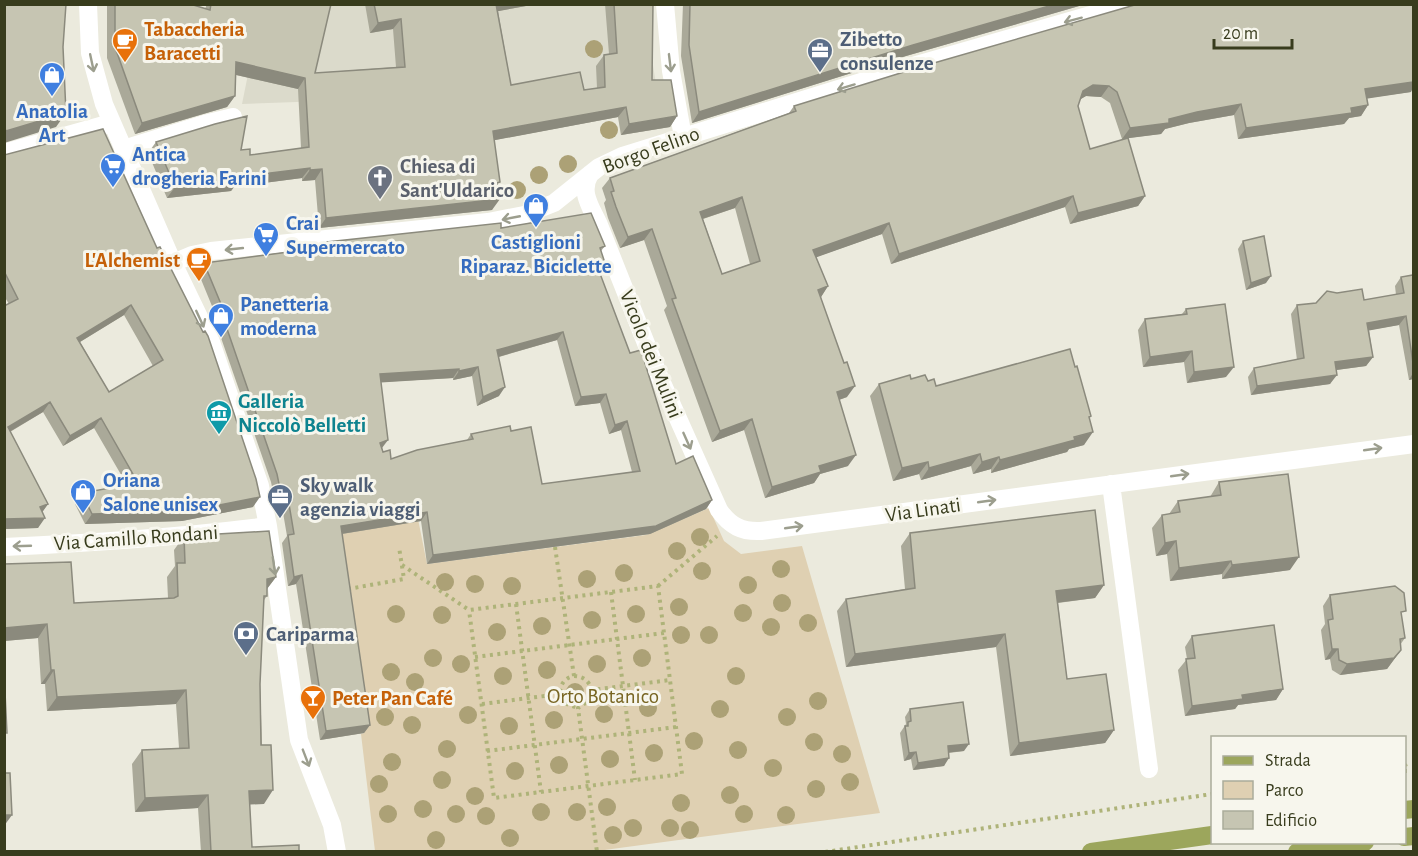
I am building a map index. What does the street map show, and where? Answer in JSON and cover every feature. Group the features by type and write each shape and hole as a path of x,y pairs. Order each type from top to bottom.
{"main road":[{"path":"1091,852 1211,835"},
{"path":"1297,852 1357,844"}],"street":[{"path":"87,4 88,37 93,69 111,123 211,342 254,466 268,526 299,740 332,825 337,852"},
{"path":"665,4 671,70 683,137"},
{"name":"Borgo Felino","path":"173,263 192,255 211,251 524,216 554,203 590,174 622,156 941,58 1129,4"},
{"path":"123,149 233,117"},
{"path":"4,153 111,123"},
{"name":"Vicolo dei Mulini","path":"590,174 585,185 586,197 673,410 714,500 733,525"},
{"name":"Via Linati","path":"733,525 744,530 761,531 1413,444"},
{"path":"1111,484 1149,769"},
{"name":"Via Camillo Rondani","path":"4,547 174,537 268,526"}],"path":[{"path":"402,565 469,610 658,586 733,525"},
{"path":"348,589 404,579 399,547"},
{"path":"555,547 574,676"},
{"path":"469,610 494,798 682,774 658,586"},
{"path":"611,592 635,780"},
{"path":"516,604 541,792"},
{"path":"475,657 664,633"},
{"path":"574,676 588,681 592,690 590,700 578,708 564,703 560,694 564,680 574,676"},
{"path":"592,690 670,680"},
{"path":"482,704 560,694"},
{"path":"578,708 597,852"},
{"path":"488,751 676,727"},
{"path":"825,852 1211,794"}],"shaded area":[{"path":"262,5 647,5 652,59 663,128 621,135 618,117 469,145 325,101 242,104"}],"green space":[{"name":"Orto Botanico","path":"412,489 427,564 646,535 709,508 724,541 741,554 802,546 880,813 597,851 375,851 361,734 364,733 338,522"}],"building":[{"path":"4,4 66,4 63,47 66,113 6,131 4,126"},
{"path":"115,4 190,4 210,10 211,4 331,4 315,73 405,67 401,19 378,23 374,4 496,4 511,85 580,72 584,90 605,87 604,55 617,53 614,4 653,4 652,80 671,80 677,116 629,124 626,107 493,131 500,199 326,218 322,169 310,170 310,168 239,177 239,180 175,187 156,142 215,124 247,116 241,150 250,149 250,155 309,147 305,78 236,62 235,96 142,123 115,47"},
{"path":"690,4 1056,4 913,45 699,112 689,45"},
{"path":"1138,4 1413,4 1413,82 1365,89 1368,105 1351,108 1352,113 1246,128 1241,104 1169,119 1169,123 1130,128 1117,92 1109,86 1093,85 1083,91 1078,106 1090,149 1128,138 1145,196 1078,213 1073,196 899,254 889,223 813,250 828,286 818,290 844,363 847,362 855,386 837,392 856,455 819,466 821,472 772,487 752,419 720,431 672,299 676,298 652,229 628,237 611,192 614,191 610,178 796,111 794,106","holes":["742,197 760,261 722,274 700,212"]},
{"path":"103,129 157,248 160,247 203,332 205,331 208,336 260,497 189,511 92,514 82,493 138,483 101,418 70,436 50,402 8,427 48,504 40,507 45,518 4,519 4,306 18,299 4,271 4,155","holes":["131,305 163,360 109,392 77,338"]},
{"path":"591,213 605,246 600,248 604,260 596,263 630,353 641,350 676,464 693,456 712,500 656,526 433,555 427,512 341,526 370,725 326,731 302,575 294,577 288,535 294,534 287,492 281,494 277,474 225,323 228,321 204,263 327,247 327,242 501,223 501,228","holes":["563,332 581,397 606,394 615,425 627,421 640,471 542,484 531,427 511,431 510,426 471,434 473,439 417,450 391,459 390,450 383,452 380,443 388,440 380,374 459,369 459,371 478,367 483,397 505,387 497,350"]},
{"path":"1264,236 1271,276 1251,283 1243,241"},
{"path":"1413,275 1413,363 1406,316 1367,323 1373,357 1335,362 1337,375 1257,386 1254,368 1304,358 1297,305 1316,303 1327,291 1337,293 1362,289 1364,300 1404,293 1401,277"},
{"path":"1225,304 1234,367 1194,372 1192,351 1150,357 1145,319 1187,314 1186,309"},
{"path":"1070,349 1091,416 1089,417 1093,432 1074,437 1075,440 1000,460 999,457 982,462 980,454 929,468 928,462 902,468 879,384 910,375 911,379 925,375 928,381 934,379 936,386"},
{"path":"1288,474 1299,557 1232,565 1231,561 1179,568 1176,541 1165,543 1162,515 1180,512 1178,501 1221,495 1219,482"},
{"path":"1095,510 1104,585 1056,591 1067,679 1106,674 1114,730 1019,743 1005,634 855,654 846,599 915,588 910,533"},
{"path":"269,531 276,577 267,579 267,596 264,596 260,684 261,745 271,745 273,790 249,791 252,847 299,845 299,852 211,852 208,795 145,798 142,750 189,748 186,690 57,697 54,670 51,670 47,624 4,628 4,564 71,562 74,603 174,598 178,596 177,563 185,563 184,536"},
{"path":"1395,586 1404,593 1406,611 1401,612 1405,638 1400,639 1401,650 1394,658 1347,664 1339,660 1338,649 1332,649 1328,620 1333,619 1330,595"},
{"path":"1274,625 1283,689 1242,695 1243,699 1192,706 1186,659 1195,658 1192,636"},
{"path":"4,672 7,733 4,733"},
{"path":"963,702 969,744 948,746 949,758 918,763 916,752 909,753 905,726 908,726 908,722 911,721 910,709"},
{"path":"4,773 10,773 12,815 4,815"}],"place":[{"name":"Tabaccheria Baracetti","path":"125,64"},
{"name":"Zibetto consulenze","path":"820,74"},
{"name":"Anatolia Art","path":"52,98"},
{"name":"Antica drogheria Farini","path":"113,189"},
{"name":"Chiesa di Sant'Uldarico","path":"380,201"},
{"name":"Castiglioni Riparaz. Biciclette","path":"536,229"},
{"name":"Crai Supermercato","path":"266,258"},
{"name":"L'Alchemist","path":"199,283"},
{"name":"Panetteria moderna","path":"221,339"},
{"name":"Galleria Niccolò Belletti","path":"219,436"},
{"name":"Oriana Salone unisex","path":"83,515"},
{"name":"Sky walk agenzia viaggi","path":"280,520"},
{"name":"Cariparma","path":"246,657"},
{"name":"Peter Pan Café","path":"313,721"}]}
